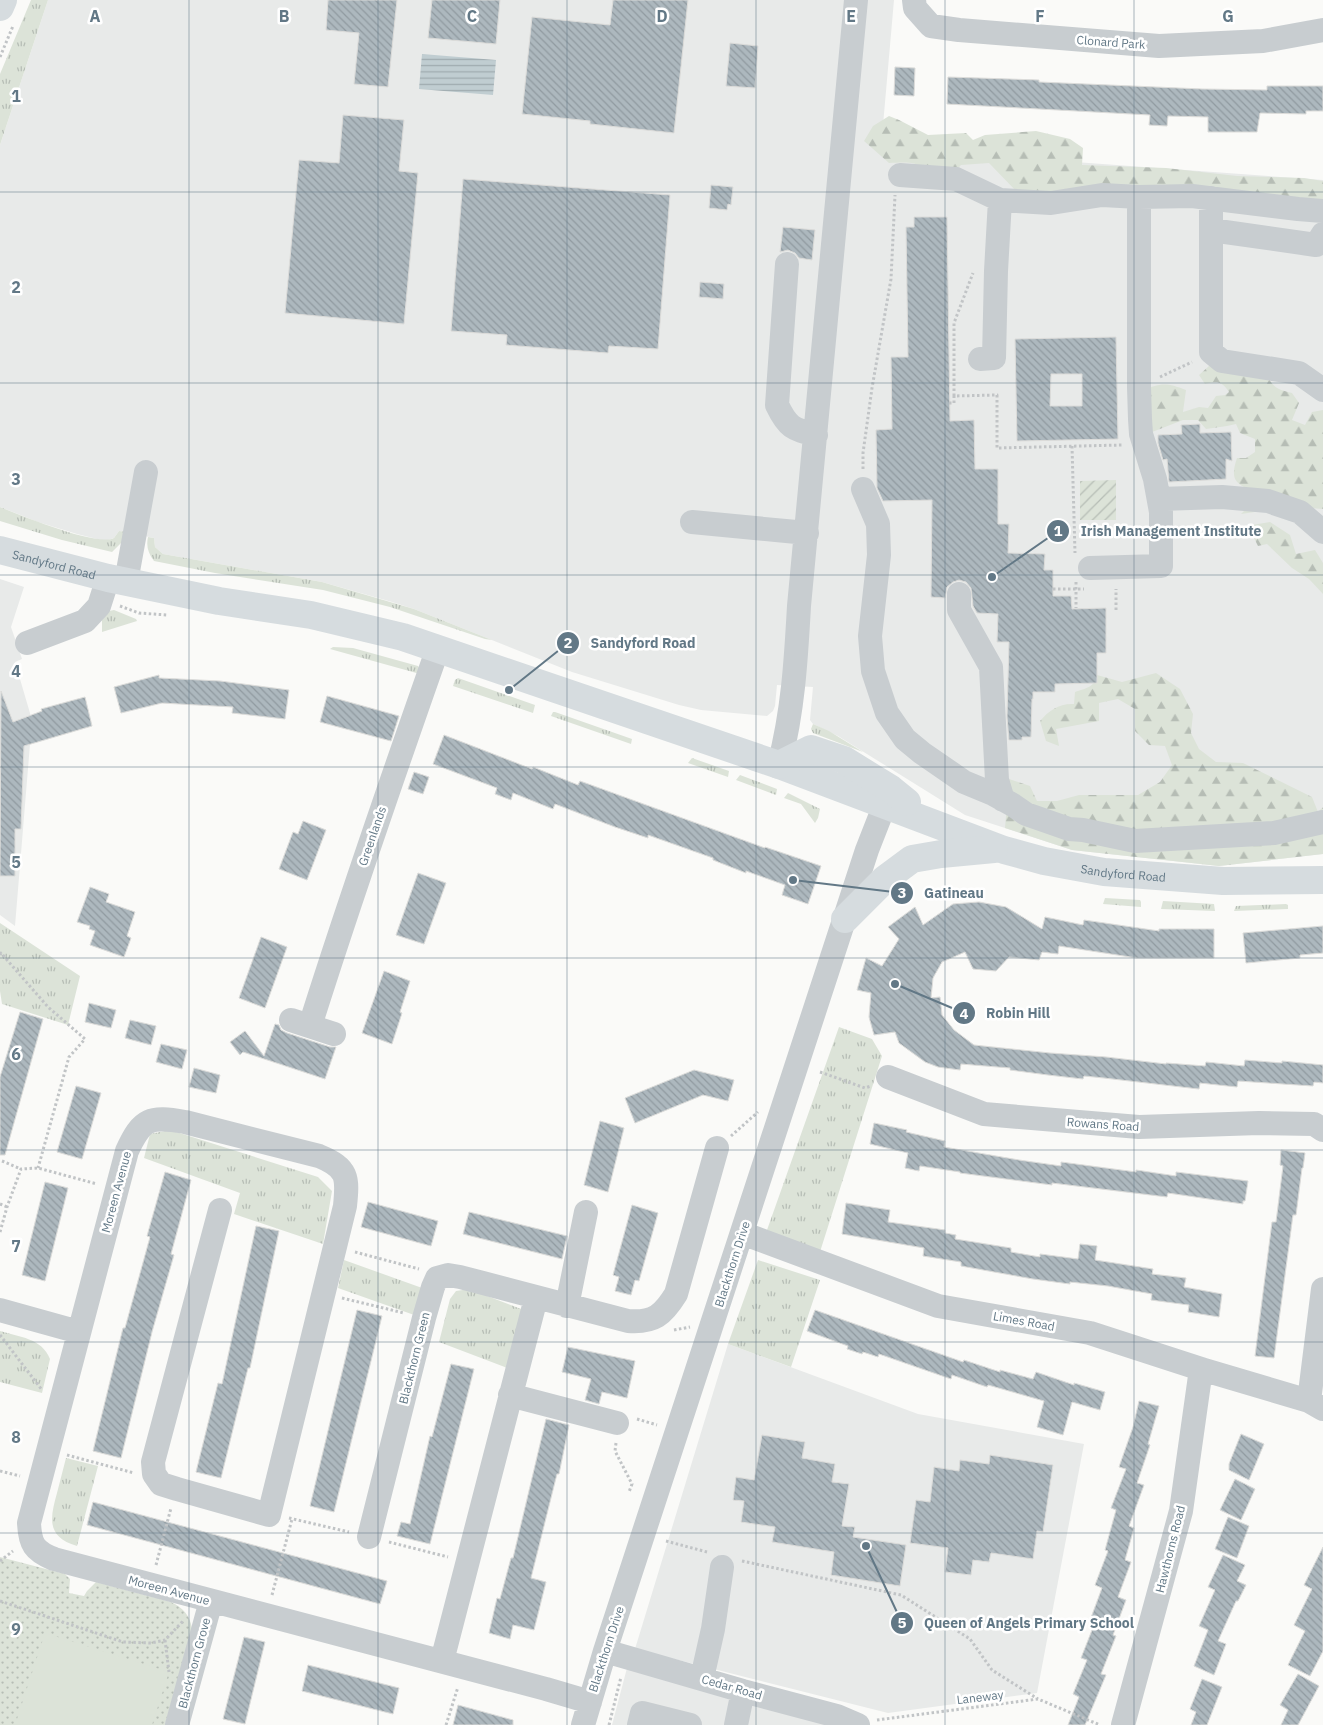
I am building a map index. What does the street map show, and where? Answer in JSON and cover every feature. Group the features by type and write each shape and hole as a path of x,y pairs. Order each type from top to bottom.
{"main road":[{"path":"0,7 3,0"},
{"name":"Sandyford Road","path":"0,550 117,580 219,601 360,625 438,648 779,765 1001,848 1044,861 1104,872 1223,881 1323,880"},
{"name":"Sandyford Road","path":"779,765 811,749 844,760 891,789 932,822"},
{"path":"845,919 885,879 912,859 1001,848"}],"street":[{"path":"779,765 786,737 794,686 799,606 856,0"},
{"name":"Clonard Park","path":"914,0 915,8 931,26 959,30 1159,46 1263,41 1323,30"},
{"path":"900,175 956,179 1000,200 1050,203 1102,195 1139,197 1192,196 1323,211"},
{"path":"1080,569 1161,566 1161,512 1155,478 1141,434 1139,387 1139,197"},
{"path":"1210,198 1211,352 1222,361 1300,373 1323,390"},
{"path":"980,359 994,358 1000,200"},
{"path":"1275,239 1285,233 1291,226 1298,209"},
{"path":"1210,230 1316,245 1323,234"},
{"path":"787,264 777,405 785,422 799,431 816,435"},
{"path":"117,580 146,472"},
{"path":"863,489 878,524 879,556 870,636 873,671 887,713 905,739 922,753 964,782 1003,800 1026,814 1055,825 1135,841 1274,833 1323,822"},
{"path":"1159,499 1222,497 1268,501 1300,512 1323,532"},
{"path":"692,522 806,533"},
{"name":"Sandyford Road","path":"27,643 85,621 99,606 117,580"},
{"path":"959,594 959,610 991,667 996,780 1003,800"},
{"name":"Greenlands","path":"334,1034 301,1023 338,937 438,648"},
{"name":"Blackthorn Drive","path":"583,1725 605,1651 677,1431 845,919 885,804"},
{"name":"Rowans Road","path":"888,1077 984,1114 1139,1127 1268,1123 1314,1124 1323,1130"},
{"name":"Moreen Avenue","path":"154,1474 162,1484 177,1490 269,1514 345,1206 345,1174 334,1162 319,1156 167,1119 150,1120 136,1131 127,1151 116,1190 29,1523 30,1537 34,1546 42,1554 54,1559 590,1702"},
{"path":"438,1278 448,1275 460,1277 628,1321 643,1322 656,1318 668,1307 676,1294 717,1148"},
{"path":"154,1474 153,1462 220,1210"},
{"path":"567,1306 586,1212"},
{"name":"Limes Road","path":"742,1233 938,1306 1090,1334 1316,1405"},
{"name":"Blackthorn Green","path":"369,1537 432,1287 438,1278"},
{"path":"1316,1405 1323,1289"},
{"path":"453,1664 510,1395 536,1298"},
{"path":"0,1310 79,1332"},
{"name":"Hawthorns Road","path":"1123,1725 1181,1511 1201,1369"},
{"path":"510,1395 617,1423"},
{"path":"702,1678 726,1561"},
{"name":"Blackthorn Grove","path":"176,1725 211,1601"},
{"name":"Cedar Road","path":"605,1651 837,1716 857,1724"},
{"path":"736,1725 744,1691"},
{"path":"639,1725 642,1713 690,1725"}],"path":[{"path":"863,489 863,453 891,279 895,192 900,175"},
{"path":"949,403 954,403 954,322 975,269"},
{"path":"1139,387 1194,361 1222,361"},
{"path":"954,396 997,394 997,448 1125,445 1125,437"},
{"path":"1072,446 1080,569 1076,608"},
{"path":"1116,585 1116,610"},
{"path":"0,955 48,1007 84,1039 69,1057 38,1168"},
{"path":"820,1072 865,1088 888,1077"},
{"path":"717,1148 761,1109"},
{"path":"2,1161 21,1169 38,1168 116,1190"},
{"path":"0,1232 21,1169"},
{"path":"0,1204 7,1207"},
{"path":"335,1246 427,1271 438,1278"},
{"path":"324,1293 424,1318"},
{"path":"0,1335 58,1411"},
{"path":"629,1492 632,1484 615,1451 617,1423 631,1417 677,1431"},
{"path":"48,1450 139,1475 154,1474"},
{"path":"151,1585 177,1490"},
{"path":"266,1615 292,1519"},
{"path":"666,1541 726,1561 901,1595 970,1639 992,1670 1038,1699"},
{"path":"0,1601 123,1642 151,1643 165,1640 183,1621 211,1601"},
{"path":"165,1640 169,1672 166,1681"},
{"path":"446,1725 453,1664"},
{"path":"609,1725 621,1680"},
{"name":"Laneway","path":"857,1724 929,1712 1038,1699 1100,1725"}],"shaded area":[{"path":"48,0 894,0 881,148 1323,180 1323,854 1219,866 1072,850 965,815 838,736 813,724 810,720 813,687 777,685 775,706 773,711 767,716 701,710 572,672 392,602 322,582 163,554 155,547 154,538 119,531 114,538 105,541 38,522 0,507 0,145"},
{"path":"422,54 496,60 493,95 419,89"},
{"path":"0,579 24,587 11,627 22,659 15,662 32,720 15,926 0,915"},
{"path":"728,1344 918,1414 1084,1444 1037,1693 888,1713 635,1649"},
{"path":"627,1668 836,1725 612,1725"}],"green space":[{"path":"31,0 48,0 0,145 0,74"},
{"path":"889,116 928,135 966,133 973,140 985,135 1036,131 1070,139 1083,148 1082,165 1166,168 1237,176 1304,178 1323,181 1323,205 1053,200 1017,192 989,163 961,165 940,187 919,165 913,163 889,163 864,141 873,126"},
{"path":"1209,366 1267,373 1273,385 1292,393 1299,403 1292,420 1305,425 1312,412 1323,410 1323,509 1292,508 1241,514 1259,496 1242,486 1235,479 1234,467 1237,458 1246,458 1255,452 1255,439 1240,433 1236,424 1206,429 1198,420 1183,420 1147,434 1141,391 1163,384 1173,386 1186,390 1183,412 1199,407 1208,408 1216,396 1225,395 1229,392 1219,383 1205,384 1199,375"},
{"path":"1116,480 1116,520 1080,520 1080,481"},
{"path":"0,507 58,529 92,538 105,540 114,538 119,531 126,532 123,541 112,552 62,540 0,521"},
{"path":"1270,522 1290,535 1296,554 1315,550 1323,563 1323,594 1309,579 1292,568 1267,544 1258,546 1254,538 1252,525"},
{"path":"148,537 154,538 155,547 163,554 322,582 414,609 492,640 390,607 323,590 215,573 154,561 148,549"},
{"path":"114,610 137,621 102,632 102,620 109,611"},
{"path":"333,647 353,648 418,666 420,674 330,649"},
{"path":"1156,673 1180,689 1193,714 1191,733 1199,749 1216,762 1243,763 1312,797 1318,812 1323,807 1323,854 1219,866 1072,850 1005,828 1009,779 1030,786 1037,801 1057,801 1079,795 1138,795 1160,782 1172,765 1165,746 1149,745 1135,731 1135,709 1118,699 1099,703 1099,721 1056,729 1059,746 1046,741 1040,721 1055,708 1074,704 1075,692 1092,685 1097,675 1122,682"},
{"path":"458,678 535,705 533,713 453,686"},
{"path":"553,712 632,739 631,744 551,716"},
{"path":"813,724 829,731 863,752 813,733 811,729"},
{"path":"692,758 729,771 728,777 688,763"},
{"path":"740,775 777,789 776,795 736,780"},
{"path":"788,793 820,809 815,823 801,804 784,798"},
{"path":"1105,898 1140,900 1141,907 1103,904"},
{"path":"1163,901 1214,904 1215,911 1161,909"},
{"path":"1286,904 1288,909 1234,911 1236,906"},
{"path":"0,923 80,976 68,1025 2,1004 0,991"},
{"path":"839,1027 872,1039 882,1056 819,1255 767,1230"},
{"path":"170,1130 318,1177 332,1191 323,1244 234,1214 240,1193 144,1158 150,1134"},
{"path":"344,1260 425,1289 417,1316 338,1288"},
{"path":"758,1260 820,1280 791,1367 728,1344"},
{"path":"469,1289 529,1312 515,1371 439,1342 450,1299 456,1291"},
{"path":"0,1331 36,1342 46,1352 50,1359 42,1393 0,1382"},
{"path":"66,1458 98,1466 77,1546 67,1542 55,1532 52,1518"},
{"path":"0,1557 65,1574 70,1579 69,1593 84,1596 96,1582 171,1602 182,1609 190,1620 192,1629 165,1725 0,1725"},
{"path":"45,1633 169,1672 152,1725 15,1725"}],"building":[{"path":"328,0 397,0 388,87 354,84 359,33 326,30"},
{"path":"432,0 500,0 496,44 428,38"},
{"path":"613,0 688,0 674,133 522,114 532,17 610,25"},
{"path":"730,43 758,46 755,88 726,86"},
{"path":"895,67 915,68 914,96 894,95"},
{"path":"948,77 1202,89 1267,90 1267,86 1323,86 1323,111 1306,111 1306,114 1260,113 1257,132 1208,132 1208,117 1168,116 1167,126 1149,125 1150,115 947,104"},
{"path":"343,115 404,120 399,171 418,173 404,324 285,313 299,160 339,163"},
{"path":"463,179 670,195 658,349 609,346 608,353 506,345 507,335 451,331"},
{"path":"711,185 733,187 731,205 728,204 727,210 709,208"},
{"path":"914,217 947,217 950,421 974,420 975,469 998,469 998,524 1009,524 1008,553 1045,554 1044,570 1053,570 1053,596 1071,596 1072,609 1106,608 1106,653 1097,653 1097,683 1055,684 1055,692 1033,692 1031,737 1022,737 1022,740 1009,740 1007,717 1009,642 997,642 998,614 977,613 973,606 971,588 966,582 959,580 947,587 945,598 931,597 932,500 883,501 877,488 876,430 892,429 891,357 908,357 906,227 914,227"},
{"path":"783,227 815,230 812,260 799,258 795,253 788,250 780,252"},
{"path":"700,282 724,284 723,299 699,297"},
{"path":"1116,337 1118,439 1017,441 1015,339","holes":["1051,374 1082,374 1082,406 1050,406"]},
{"path":"1200,424 1200,433 1231,432 1232,461 1226,459 1226,479 1169,482 1167,459 1163,460 1158,443 1158,435 1182,434 1181,425"},
{"path":"159,675 159,678 220,681 289,690 285,719 232,713 233,707 162,703 121,713 114,687"},
{"path":"1,691 13,722 42,711 41,709 85,697 92,726 24,746 21,829 15,829 15,876 0,876"},
{"path":"327,696 399,716 391,741 320,722"},
{"path":"444,735 578,785 580,781 765,848 821,866 808,904 782,895 785,885 746,871 746,873 713,860 713,858 648,835 648,838 555,804 553,809 513,793 511,800 495,794 497,788 433,764"},
{"path":"414,772 429,777 423,794 408,789"},
{"path":"303,821 326,830 307,880 279,869 293,832 298,834"},
{"path":"418,873 446,883 424,944 396,935"},
{"path":"90,887 109,894 106,902 135,912 127,936 131,938 124,957 90,945 95,931 89,929 90,926 77,922"},
{"path":"979,902 1006,907 1042,929 1045,917 1083,925 1084,920 1159,931 1159,929 1214,929 1214,958 1137,958 1059,946 1058,954 1042,952 1039,960 1009,957 996,971 973,969 965,952 942,962 933,978 931,998 940,997 942,1015 954,1030 974,1045 1166,1064 1205,1066 1206,1062 1244,1066 1245,1060 1323,1065 1323,1083 1314,1082 1313,1086 1238,1081 1237,1087 1200,1083 1199,1089 1084,1076 1083,1079 1010,1070 1010,1068 961,1064 960,1070 938,1067 925,1062 899,1043 895,1032 874,1035 869,1017 871,993 857,990 866,958 882,966 899,939 888,927 915,907 923,925 953,904"},
{"path":"1323,926 1323,953 1300,955 1300,958 1246,963 1243,933"},
{"path":"261,937 287,947 265,1008 239,998"},
{"path":"384,971 410,981 392,1044 362,1033"},
{"path":"89,1003 116,1010 111,1028 85,1022"},
{"path":"20,1012 43,1019 5,1155 0,1155 0,1077"},
{"path":"130,1020 156,1026 151,1045 125,1038"},
{"path":"275,1024 279,1025 281,1030 287,1033 330,1047 336,1047 325,1079 243,1052 240,1055 230,1042 245,1031 264,1056"},
{"path":"161,1044 187,1050 182,1069 156,1062"},
{"path":"194,1068 220,1075 216,1093 189,1087"},
{"path":"694,1070 734,1080 728,1101 703,1095 635,1123 625,1098"},
{"path":"76,1086 101,1093 82,1159 57,1152"},
{"path":"600,1121 624,1128 608,1192 584,1185"},
{"path":"874,1123 945,1141 944,1147 1019,1160 1061,1166 1061,1162 1176,1176 1176,1172 1248,1181 1245,1201 1243,1201 1243,1204 1168,1193 1167,1197 1052,1183 1052,1185 920,1166 919,1171 905,1168 908,1153 870,1144"},
{"path":"1281,1150 1305,1153 1296,1215 1293,1215 1274,1358 1255,1356 1272,1222 1276,1222 1283,1166 1280,1165"},
{"path":"165,1172 191,1180 171,1254 174,1255 152,1332 121,1458 93,1451 123,1328 125,1328 150,1237 147,1236"},
{"path":"45,1182 68,1188 45,1281 22,1275"},
{"path":"368,1202 438,1221 431,1246 361,1227"},
{"path":"846,1203 890,1210 888,1222 945,1230 945,1233 956,1235 955,1239 1011,1248 1011,1252 1040,1257 1040,1254 1078,1259 1080,1244 1097,1246 1095,1260 1153,1269 1152,1274 1186,1278 1184,1287 1222,1294 1219,1317 1188,1312 1189,1305 1151,1300 1152,1294 1108,1286 1070,1282 1070,1284 1033,1279 961,1266 961,1262 923,1256 924,1248 842,1234"},
{"path":"632,1205 658,1213 639,1281 635,1280 631,1295 615,1291 619,1277 613,1275"},
{"path":"469,1212 567,1236 562,1259 463,1234"},
{"path":"256,1226 279,1231 250,1368 248,1368 221,1478 196,1472 218,1383 222,1384"},
{"path":"357,1310 382,1316 334,1512 310,1506"},
{"path":"815,1310 963,1362 964,1360 1000,1372 1000,1370 1033,1379 1036,1372 1074,1385 1074,1383 1105,1392 1100,1410 1072,1402 1063,1435 1037,1427 1044,1401 988,1385 987,1387 952,1375 951,1379 879,1354 878,1357 847,1349 848,1346 807,1331"},
{"path":"568,1347 635,1361 627,1398 602,1392 599,1404 585,1400 591,1379 562,1372"},
{"path":"451,1364 474,1369 430,1544 397,1536 401,1522 410,1524 430,1436 432,1437"},
{"path":"1139,1401 1159,1406 1148,1444 1150,1445 1137,1483 1144,1485 1129,1526 1134,1528 1125,1560 1131,1562 1118,1597 1126,1600 1113,1635 1116,1636 1101,1674 1106,1675 1085,1725 1068,1725 1079,1697 1073,1694 1087,1660 1081,1658 1094,1625 1089,1623 1102,1588 1095,1585 1108,1551 1105,1550 1116,1510 1111,1508 1126,1469 1119,1467 1133,1427"},
{"path":"546,1419 569,1425 559,1474 557,1474 531,1578 546,1582 534,1630 513,1625 510,1639 489,1633 497,1598 500,1599 511,1558 513,1558"},
{"path":"1241,1434 1264,1444 1249,1480 1229,1470 1229,1464"},
{"path":"762,1435 805,1442 802,1458 835,1464 832,1482 849,1484 842,1526 855,1527 853,1537 906,1545 900,1586 831,1575 834,1552 772,1542 775,1527 741,1522 744,1501 733,1500 736,1477 754,1480"},
{"path":"990,1455 1053,1465 1043,1532 1037,1531 1033,1559 991,1553 989,1562 973,1560 971,1575 945,1572 948,1548 910,1543 916,1500 930,1502 934,1467 959,1471 960,1460 989,1464"},
{"path":"1235,1479 1255,1489 1241,1520 1220,1510"},
{"path":"93,1502 387,1581 380,1604 87,1525"},
{"path":"1228,1517 1249,1526 1237,1558 1215,1549"},
{"path":"1323,1547 1323,1651 1310,1676 1288,1665 1305,1631 1294,1625 1312,1589 1304,1585"},
{"path":"1223,1555 1245,1565 1237,1581 1246,1585 1238,1601 1236,1601 1218,1641 1226,1644 1214,1675 1194,1666 1208,1630 1199,1626 1215,1590 1208,1587"},
{"path":"244,1637 265,1642 245,1724 223,1719"},
{"path":"308,1665 399,1688 393,1714 302,1691"},
{"path":"1298,1674 1319,1686 1298,1725 1281,1725 1288,1710 1280,1705"},
{"path":"1202,1679 1222,1687 1207,1725 1191,1725 1196,1712 1190,1709"},
{"path":"458,1705 513,1720 513,1725 453,1725"}],"place":[{"name":"Irish Management Institute","path":"992,577"},
{"name":"Sandyford Road","path":"509,690"},
{"name":"Gatineau","path":"793,880"},
{"name":"Robin Hill","path":"895,984"},
{"name":"Queen of Angels Primary School","path":"866,1546"}]}
